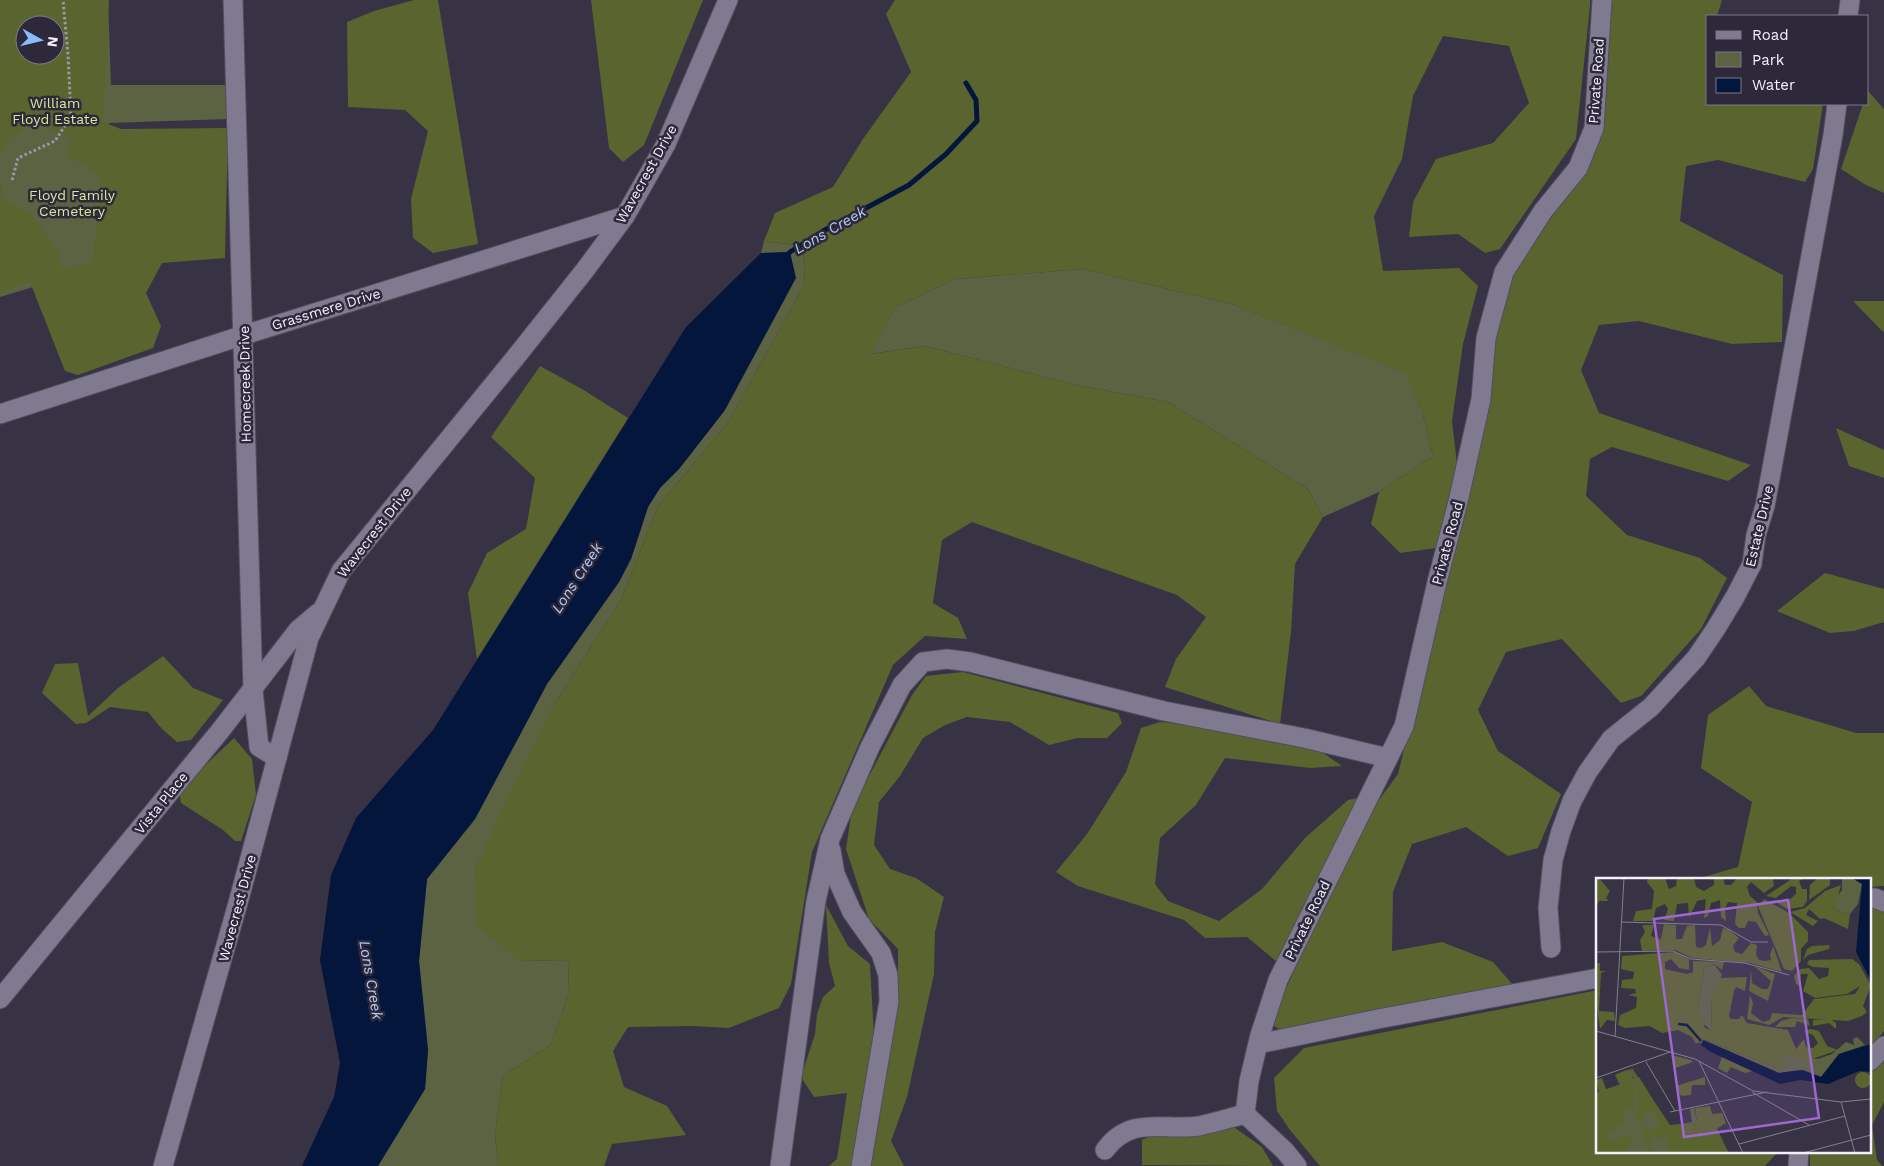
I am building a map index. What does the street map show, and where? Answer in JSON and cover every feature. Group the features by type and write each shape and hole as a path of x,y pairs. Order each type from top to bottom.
{"street":[{"name":"Homecreek Drive","path":"233,0 244,335 252,690 259,747 277,758"},
{"name":"Wavecrest Drive","path":"163,1166 238,903 308,638 322,609 341,571 515,358 625,216 666,144 728,0"},
{"name":"Private Road","path":"1244,1114 1249,1080 1258,1044 1278,980 1404,726 1481,399 1486,338 1504,272 1544,211 1578,168 1594,128 1602,0"},
{"path":"1848,15 1850,0"},
{"name":"Estate Drive","path":"1551,948 1548,908 1554,860 1561,831 1572,802 1587,773 1611,739 1651,707 1696,658 1735,597 1752,564 1756,535 1765,506 1838,105"},
{"name":"Grassmere Drive","path":"0,414 244,335 625,216"},
{"name":"Vista Place","path":"0,1000 252,690 298,630 322,609"},
{"path":"780,1166 816,901 830,839 870,747 902,685 924,662 947,659 970,662 1164,711 1286,734 1388,758"},
{"path":"830,839 835,874 852,912 881,953 888,975 889,1001 862,1166"},
{"path":"1872,898 1884,902"},
{"path":"1258,1044 1596,978"},
{"path":"1872,1060 1884,1046"},
{"path":"1105,1150 1113,1139 1127,1130 1143,1127 1198,1126 1244,1114 1284,1151 1297,1166"}],"path":[{"path":"12,180 18,158 55,141 71,116 63,0"}],"green space":[{"name":"William Floyd Estate","path":"0,0 108,0 111,85 226,85 228,119 109,123 96,268 0,297"},
{"path":"0,0 109,0 103,122 121,129 228,128 225,258 162,263 146,293 161,326 153,348 78,375 65,371 30,282 0,293 0,175 3,199 30,213 56,248 62,268 93,262 101,178 83,164 68,158 70,137 31,121 9,140 0,157"},
{"path":"414,0 438,0 478,244 433,253 413,238 411,199 428,131 405,110 348,107 347,22 374,11"},
{"path":"591,0 703,0 644,145 623,162 609,148"},
{"path":"895,0 1590,0 1576,139 1500,249 1485,253 1458,234 1409,237 1413,202 1436,159 1493,143 1529,103 1509,46 1443,36 1413,96 1402,159 1374,216 1383,271 1459,268 1478,286 1463,344 1452,421 1457,464 1436,548 1400,553 1371,524 1379,492 1433,456 1422,411 1405,373 1232,304 1083,269 955,279 896,307 871,354 925,346 1076,385 1168,402 1308,489 1323,517 1295,564 1291,632 1280,724 1165,687 1176,659 1206,617 1177,595 972,522 942,540 933,603 958,618 967,639 925,636 893,665 812,852 791,984 779,1008 729,1028 694,1026 628,1027 613,1051 624,1087 667,1106 686,1135 612,1144 604,1166 498,1166 495,1133 503,1076 551,1045 569,992 568,960 519,961 476,924 475,870 502,810 555,703 621,600 658,506 727,424 805,284 803,246 764,241 775,213 833,187 863,139 911,72 886,14"},
{"path":"1610,0 1722,0 1717,15 1706,15 1706,105 1823,105 1813,169 1805,182 1718,160 1686,166 1680,221 1783,275 1782,342 1732,344 1639,321 1599,325 1581,370 1599,413 1751,465 1728,481 1612,447 1590,459 1586,496 1627,535 1700,558 1727,578 1701,629 1641,696 1621,703 1562,639 1506,652 1478,710 1498,751 1561,794 1538,848 1508,856 1466,827 1412,844 1393,892 1392,951 1442,942 1493,962 1513,985 1281,1030 1274,1026 1278,1005 1368,815 1398,774 1489,403 1498,316 1510,279 1596,144"},
{"path":"1869,92 1884,109 1884,193 1866,185 1841,169 1863,105 1869,105"},
{"path":"764,241 803,246 805,284 727,424 658,506 621,600 555,703 475,870 519,961 568,960 569,992 551,1045 503,1076 495,1133 498,1166 378,1166 425,1089 428,1050 419,961 427,879 475,819 547,684 619,582 631,559 648,507 660,488 679,469 725,410 790,252 761,253"},
{"path":"1083,269 1232,304 1406,373 1422,411 1433,456 1379,492 1323,517 1308,489 1168,402 1076,385 925,346 870,354 896,307 955,279"},
{"path":"1853,301 1884,301 1884,332 1881,330"},
{"path":"540,366 582,389 628,418 477,659 468,593 487,553 526,529 535,478 491,437"},
{"path":"1836,428 1884,450 1884,478 1849,466"},
{"path":"1825,573 1884,589 1884,622 1854,631 1830,633 1777,611"},
{"path":"163,656 193,688 223,700 191,740 177,742 162,729 148,712 110,707 86,723 76,724 42,693 55,664 78,663 88,716 118,688"},
{"path":"963,672 1118,713 1122,723 1107,738 1077,738 1049,745 1010,722 967,717 945,725 923,738 900,776 879,802 874,845 890,869 916,878 944,897 935,932 934,974 907,1097 891,1141 904,1166 869,1166 898,986 898,949 869,919 846,849 852,808 912,695 926,676"},
{"path":"1749,686 1766,706 1856,733 1884,733 1884,886 1872,887 1872,878 1700,878 1738,867 1752,802 1701,768 1708,715"},
{"path":"1160,722 1200,725 1313,746 1342,766 1310,768 1225,758 1196,805 1160,838 1155,884 1168,901 1219,921 1262,889 1305,838 1348,800 1363,797 1277,962 1247,937 1205,938 1184,920 1078,886 1056,872 1087,834 1126,772 1141,728"},
{"path":"234,738 252,759 256,795 241,841 235,841 223,830 181,803 179,790"},
{"path":"1872,904 1884,912 1884,1031 1872,1046"},
{"path":"826,905 848,946 870,964 875,1055 853,1166 829,1166 837,1159 847,1093 814,1097 801,1077 815,1034 817,1014 823,997 835,986 829,963"},
{"path":"1596,990 1596,1154 1776,1154 1765,1166 1320,1166 1277,1111 1274,1078 1304,1048"},
{"path":"1884,1060 1884,1102 1872,1125 1872,1071"},
{"path":"1231,1125 1262,1147 1273,1166 1142,1165 1142,1140 1162,1131"},
{"path":"1872,1125 1877,1160 1882,1166 1810,1166 1810,1154 1872,1154"}],"water":[{"path":"790,252 796,278 725,410 679,469 660,488 648,507 631,559 619,582 547,684 475,819 427,879 419,961 428,1050 425,1089 378,1166 302,1166 334,1097 340,1063 320,960 331,875 356,818 433,730 686,327 761,253"}],"waterway":[{"name":"Lons Creek","path":"786,257 790,252 823,231 909,185 946,154 977,121 976,100 966,83"}],"park label":[{"name":"Floyd Family Cemetery","path":"72,204"}]}
